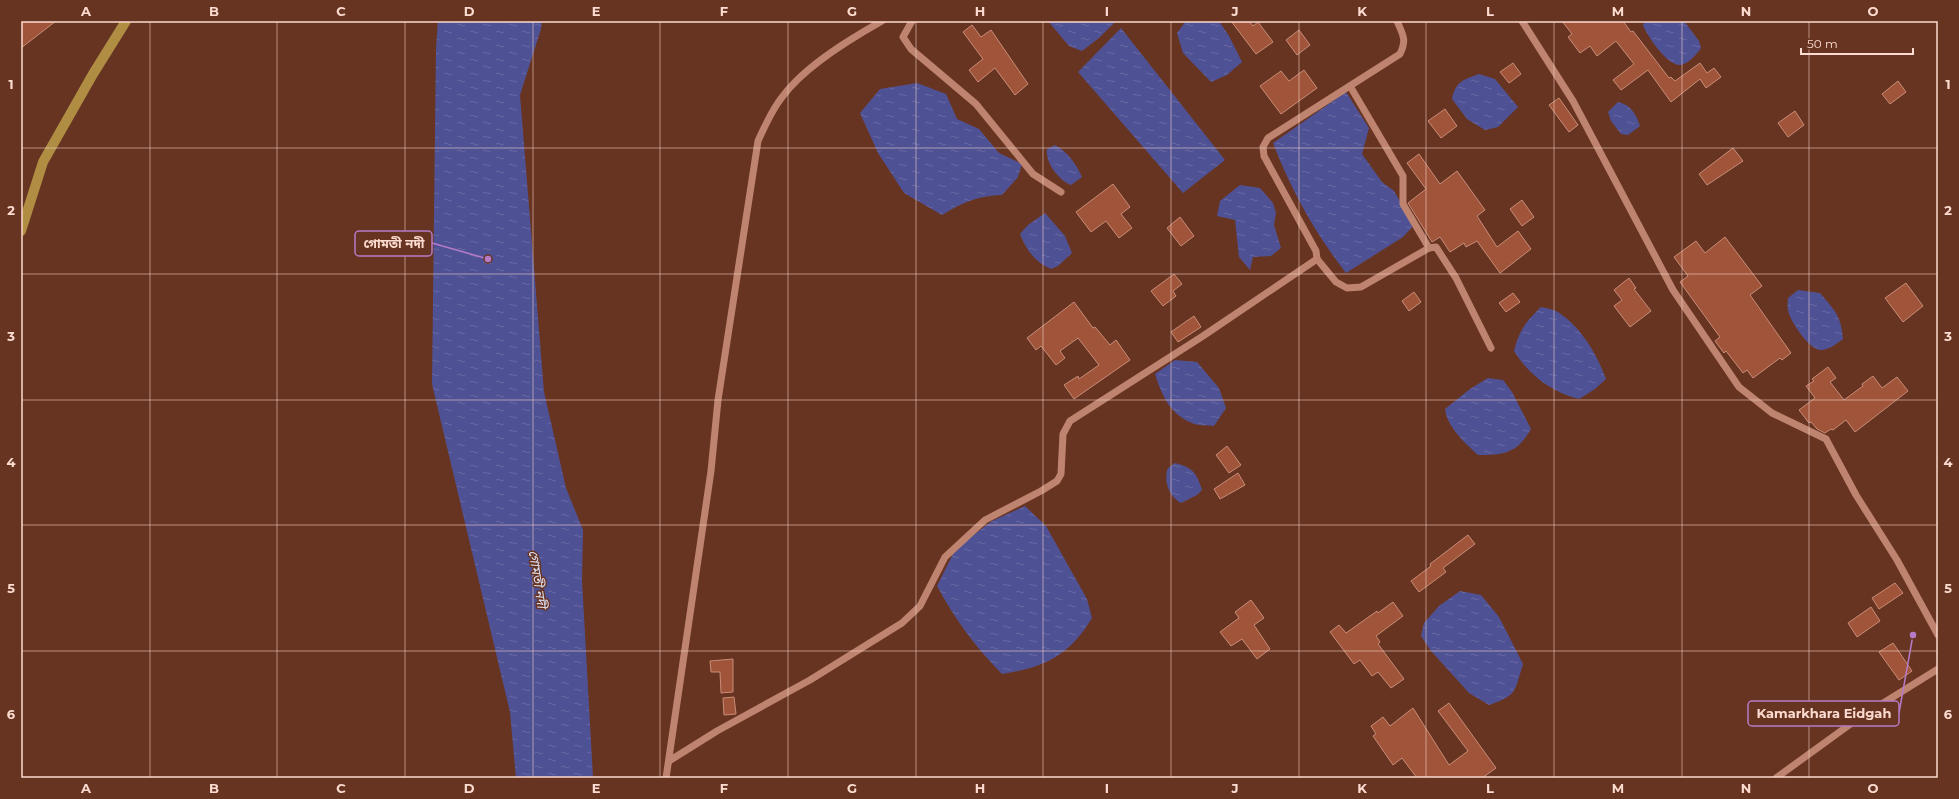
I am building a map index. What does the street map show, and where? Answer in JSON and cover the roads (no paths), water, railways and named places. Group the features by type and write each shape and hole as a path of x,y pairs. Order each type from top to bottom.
{"main road":[{"path":"21,231 43,162 93,74 126,21"}],"street":[{"path":"666,778 711,471 718,400 758,141 769,117 783,96 798,78 851,38 882,21"},
{"path":"912,21 903,37 911,49 976,104 1033,174 1060,192"},
{"path":"1397,21 1404,37 1405,45 1400,54 1268,138 1263,147 1264,156 1316,251 1317,259 1336,282 1347,288 1361,287 1429,248 1436,247 1456,278 1491,348"},
{"path":"1532,21 1524,23 1573,101 1673,290 1739,387 1772,413 1826,438 1856,495 1897,560 1938,636"},
{"path":"1350,86 1403,176 1403,204 1429,248"},
{"path":"669,761 717,731 810,680 902,623 920,606 945,557 985,520 1057,481 1061,474 1063,434 1070,421 1203,336 1317,259"},
{"path":"1776,778 1869,711 1938,669"}],"water":[{"path":"438,21 542,21 541,29 520,95 544,392 566,488 583,530 582,580 593,778 516,778 510,712 432,384 436,48"},
{"path":"1048,21 1116,21 1099,38 1082,51 1069,46"},
{"path":"1186,21 1219,21 1229,36 1242,62 1227,75 1211,82 1183,53 1177,33"},
{"path":"1645,21 1684,21 1699,41 1701,48 1690,61 1681,65 1676,64 1664,56 1653,43 1643,25"},
{"path":"1121,28 1225,160 1183,193 1078,72"},
{"path":"1479,74 1495,79 1518,107 1498,127 1485,130 1467,119 1452,99 1456,88 1461,82"},
{"path":"917,83 946,94 957,119 979,129 999,153 1022,164 1018,177 1002,195 971,200 942,215 904,193 878,153 860,113 880,89"},
{"path":"1346,92 1369,128 1362,154 1382,182 1394,191 1414,225 1403,237 1346,273 1314,227 1305,211 1288,178 1273,143"},
{"path":"1618,102 1623,103 1630,108 1637,118 1640,126 1628,135 1621,134 1611,121 1608,112"},
{"path":"1055,145 1064,151 1071,159 1082,177 1071,185 1061,179 1050,165 1047,149"},
{"path":"1240,185 1260,188 1273,203 1276,213 1274,225 1281,248 1271,256 1253,257 1250,270 1239,257 1235,220 1217,216 1220,201"},
{"path":"1045,213 1065,236 1072,253 1058,266 1051,269 1036,260 1025,245 1020,234 1028,225"},
{"path":"1798,290 1820,293 1830,304 1839,319 1843,339 1830,348 1824,350 1816,349 1806,340 1792,321 1788,309 1788,298"},
{"path":"1541,307 1556,311 1573,324 1593,350 1602,369 1606,379 1595,389 1579,399 1550,387 1527,368 1514,351 1518,337 1524,327"},
{"path":"1175,360 1197,362 1219,388 1226,408 1214,426 1197,425 1184,419 1172,409 1164,397 1155,374"},
{"path":"1488,378 1503,380 1512,392 1531,429 1521,443 1509,451 1496,454 1478,455 1462,440 1453,428 1446,416 1445,409 1470,389"},
{"path":"1175,463 1190,469 1196,475 1202,490 1197,495 1181,503 1173,497 1170,492 1166,478 1168,468"},
{"path":"1025,506 1046,526 1087,599 1092,618 1074,642 1065,651 1054,658 1031,668 1002,674 983,654 966,632 937,586 956,548 992,521"},
{"path":"1460,591 1481,595 1499,617 1523,664 1514,691 1498,702 1489,705 1469,693 1431,651 1421,636 1424,623 1439,606"}],"place":[{"name":"গোমতী নদী","path":"488,259"},
{"name":"Kamarkhara Eidgah","path":"1913,635"}]}
